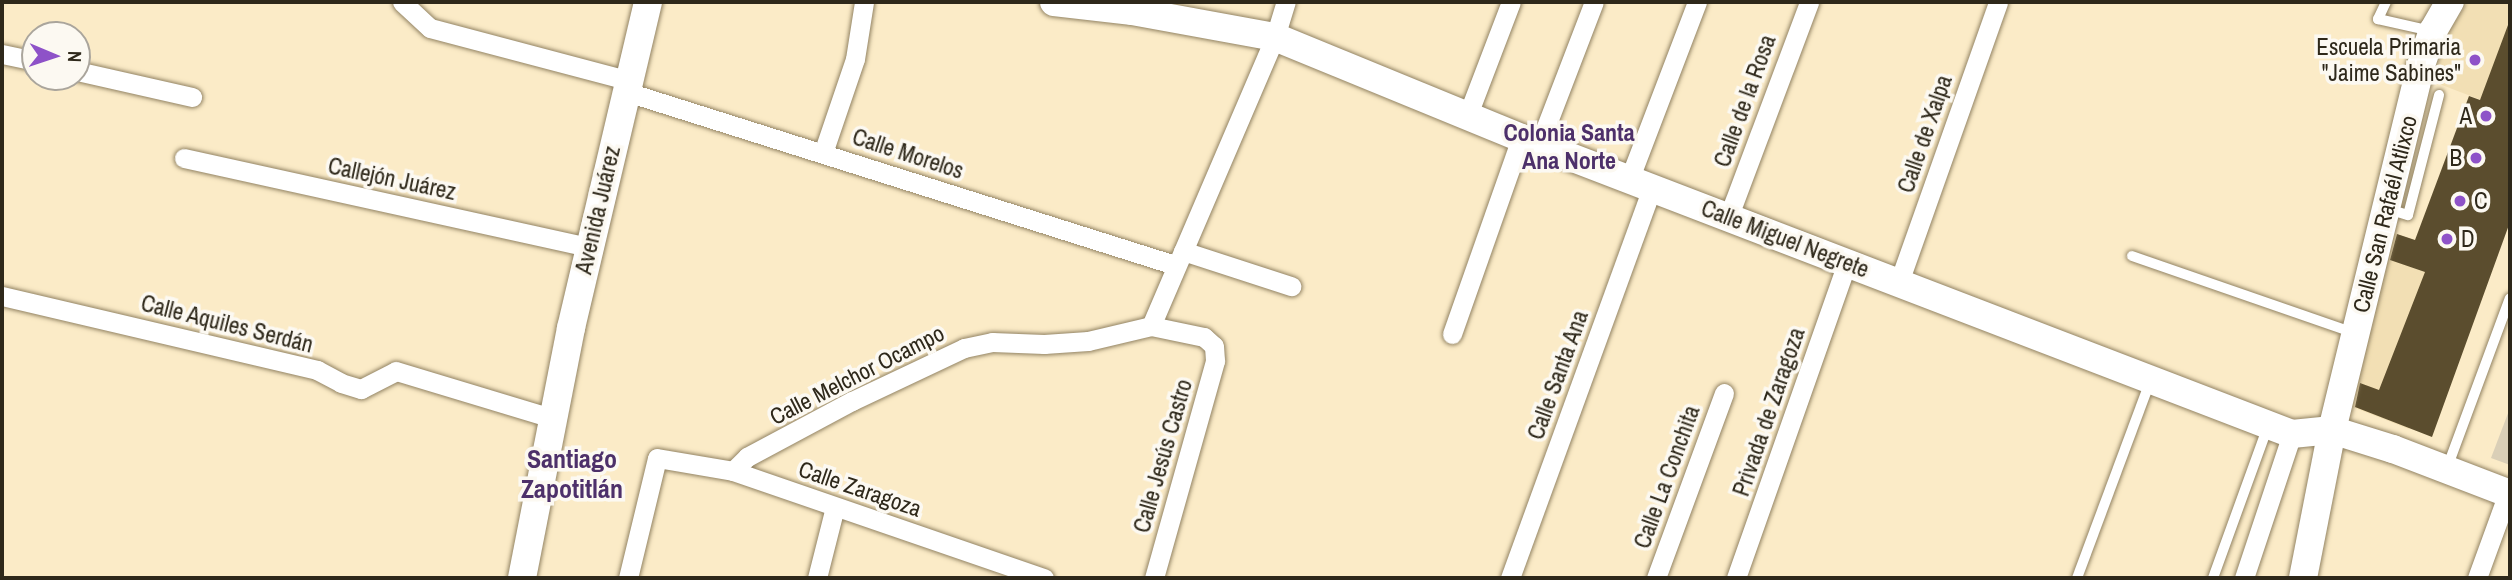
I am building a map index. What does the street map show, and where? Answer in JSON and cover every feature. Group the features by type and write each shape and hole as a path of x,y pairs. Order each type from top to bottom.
{"street":[{"name":"Calle Morelos","path":"402,2 430,28 626,85 823,153 1179,258 1291,286"},
{"name":"Avenida Juárez","path":"522,578 589,247 648,2"},
{"path":"823,153 855,59 864,2"},
{"name":"Calle Miguel Negrete","path":"1054,2 1132,11 1275,37 1467,117 2281,428 2332,430 2447,468 2509,493"},
{"path":"1151,326 1275,37 1286,2"},
{"path":"1467,117 1511,2"},
{"path":"1452,334 1530,141 1594,2"},
{"name":"Calle Santa Ana","path":"1510,578 1697,2"},
{"name":"Calle de la Rosa","path":"1728,218 1809,2"},
{"name":"Calle de Xalpa","path":"1899,282 1998,2"},
{"name":"Calle San Rafaél Atlixco","path":"2303,578 2332,430 2420,68 2433,31 2451,2"},
{"path":"2,54 21,58"},
{"path":"91,74 192,97"},
{"name":"Callejón Juárez","path":"184,158 589,247"},
{"name":"Privada de Zaragoza","path":"1736,578 1847,263"},
{"name":"Calle Aquiles Serdán","path":"2,296 317,370 341,383 361,388 396,371 555,419"},
{"name":"Calle Melchor Ocampo","path":"733,471 747,457 852,401 964,348 992,342 1044,344 1088,341 1151,326 1204,337 1214,346"},
{"name":"Calle Jesús Castro","path":"1154,578 1215,361 1214,346"},
{"name":"Calle La Conchita","path":"1656,578 1724,393"},
{"path":"2244,578 2281,428"},
{"name":"Calle Zaragoza","path":"628,578 657,458 733,471 1044,578"},
{"path":"2477,578 2509,493"},
{"path":"817,578 835,507"}],"lane":[{"path":"2386,2 2378,19 2433,31"},
{"path":"2387,208 2408,215 2438,95"},
{"path":"2132,256 2356,333"},
{"path":"2447,468 2510,298"},
{"path":"2077,578 2151,378"},
{"path":"2213,578 2281,428"}],"shaded area":[{"name":"Escuela Primaria \"Jaime Sabines\"","path":"2468,2 2510,2 2510,111 2434,82 2444,39"},
{"path":"2394,233 2470,259 2409,429 2350,406"},
{"path":"2510,408 2510,465 2491,458"}],"building":[{"path":"2508,25 2510,222 2432,437 2355,407 2360,383 2379,390 2425,272 2390,260 2397,234 2415,240 2469,96 2480,100"}],"place":[{"name":"Escuela Primaria \"Jaime Sabines\"","path":"2475,60"},
{"name":"A","path":"2486,116"},
{"name":"B","path":"2476,158"},
{"name":"C","path":"2460,201"},
{"name":"D","path":"2447,239"}],"district":[{"name":"Colonia Santa Ana Norte","path":"1569,147"},
{"name":"Santiago Zapotitlán","path":"572,474"}]}
